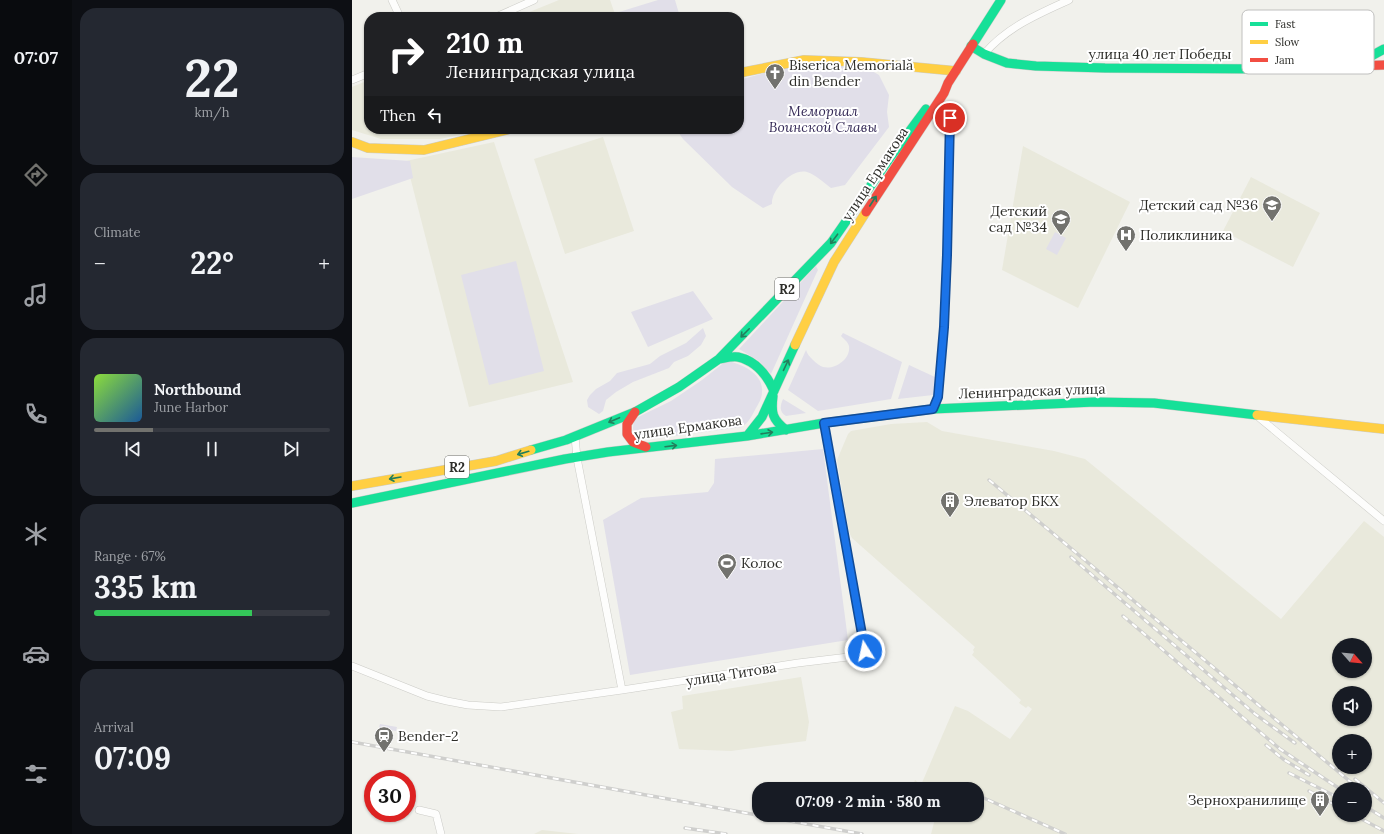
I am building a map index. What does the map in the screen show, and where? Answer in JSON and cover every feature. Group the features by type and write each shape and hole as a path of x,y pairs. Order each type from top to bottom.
{"main road":[{"name":"улица Ермакова","path":"352,503 608,452 747,436 762,417 834,262 944,93 948,83 1000,0"},
{"name":"улица 40 лет Победы","path":"971,46 984,54 1007,63 1044,66 1242,69"},
{"name":"улица 40 лет Победы","path":"1374,54 1384,49"},
{"path":"744,72 804,60 861,62 956,71"},
{"name":"улица 40 лет Победы","path":"1374,65 1384,65"},
{"name":"улица Ермакова","path":"352,486 496,460 575,437 635,412 679,387 719,359 755,324 831,243 892,155 940,90 948,83"},
{"path":"352,142 368,148 424,150 490,134"},
{"path":"719,359 736,357 751,362 761,370 769,380 774,391 772,413 776,423 786,430"},
{"name":"Ленинградская улица","path":"747,436 824,423 933,409 1095,402 1154,403 1384,429"},
{"path":"635,412 628,420 626,428 628,436 635,444 650,448"}],"street":[{"path":"392,0 398,12"},
{"path":"507,12 534,0"},
{"path":"984,54 1000,37 1016,26 1069,0"},
{"path":"352,80 364,75"},
{"path":"933,409 938,397 944,335 950,118"},
{"path":"1256,415 1384,521"},
{"name":"улица Титова","path":"622,690 798,663 848,657 865,651 824,423"},
{"path":"352,666 427,696 447,701 501,707 622,690 577,458 575,437"},
{"path":"419,810 436,814 441,834"}],"shaded area":[{"path":"559,0 610,0 614,12 529,12"},
{"path":"364,82 364,134 352,130 352,87"},
{"path":"365,134 464,134 440,139 381,139"},
{"path":"603,137 634,231 565,254 534,159"},
{"path":"494,142 573,382 469,407 406,161"},
{"name":"Детский сад №34","path":"1023,146 1130,202 1078,308 1002,270"},
{"name":"Детский сад №36","path":"1251,177 1320,213 1293,267 1223,231"},
{"path":"927,422 942,431 1054,451 1085,459 1281,619 1364,521 1384,537 1384,834 931,834 934,822 984,822 984,782 922,782 955,706 968,711 1010,739 1032,709 1028,706 1026,708 1019,703 1021,700 972,655 975,647 852,538 849,532 837,460 848,434 851,431 891,424"},
{"path":"801,677 809,722 806,741 731,751 679,749 671,712 683,709 682,696"},
{"path":"542,830 578,834 534,834"}],"green space":[{"path":"658,0 675,0 679,12 619,12"},
{"name":"Мемориал Воинской Славы","path":"802,63 865,67 879,75 889,95 887,112 889,127 845,185 831,188 810,173 795,173 784,181 779,187 775,193 772,204 763,208 732,187 680,134 744,134 744,79"},
{"path":"352,157 410,161 413,178 352,199"},
{"path":"1055,232 1066,238 1057,255 1046,249"},
{"path":"516,261 544,371 489,385 461,275"},
{"path":"816,266 818,270 771,374 759,361 739,349"},
{"path":"693,291 713,319 648,347 631,312"},
{"path":"703,328 706,336 701,345 688,356 674,362 669,368 633,382 616,392 606,400 603,411 599,414 588,407 587,400 590,395 596,389 610,381 617,373 650,364 660,356 686,343"},
{"path":"843,333 902,362 891,399 818,411 788,390 806,350 813,360 823,367 832,367 845,359 849,351 849,346 841,336"},
{"path":"726,361 738,364 750,370 762,386 760,401 750,419 742,427 643,440 634,435 634,419 671,401 702,380"},
{"path":"909,365 935,377 933,395 898,399"},
{"path":"783,399 806,413 786,416 782,413 781,409"},
{"name":"Колос","path":"823,449 848,640 630,675 603,520 641,498 708,492 714,483 715,459"},
{"path":"380,724 397,727 396,731 379,728"}],"railway":[{"path":"989,480 1351,782"},
{"path":"1071,557 1255,714 1295,743"},
{"path":"1123,616 1280,749 1332,784"},
{"path":"352,742 862,834"},
{"path":"1266,745 1283,759 1309,775"},
{"path":"1289,773 1332,794"},
{"path":"1355,779 1384,803"},
{"path":"1309,791 1332,803"},
{"path":"984,798 1065,834"},
{"path":"1372,810 1384,818"},
{"path":"1367,822 1384,831"},
{"path":"685,828 726,834"}],"traffic: fast":[{"path":"973,44 1001,0"},
{"path":"971,46 984,54 1007,63 1036,66 1242,69"},
{"path":"1374,54 1384,49"},
{"path":"531,450 566,440 635,412 679,387 719,359 831,243 926,109"},
{"path":"352,503 565,459 608,452 747,436 762,417 795,345"},
{"path":"719,359 738,357 750,362 764,374 774,391"},
{"path":"773,396 772,407 775,419 786,430"},
{"path":"747,436 824,423 933,409 1095,402 1154,403 1257,415"}],"traffic: slow":[{"path":"744,72 804,60 861,62 956,71"},
{"path":"352,142 368,148 424,150 490,134"},
{"path":"795,345 834,262 866,212"},
{"path":"1257,415 1384,429"},
{"path":"352,486 496,461 531,450"}],"traffic: jam":[{"path":"866,212 944,93 948,83 973,44"},
{"path":"1374,65 1384,65"},
{"path":"635,412 627,424 627,434 633,442 646,447"}],"place":[{"name":"Biserica Memorială din Bender","path":"775,90"},
{"name":"Детский сад №36","path":"1272,222"},
{"name":"Детский сад №34","path":"1061,236"},
{"name":"Поликлиника","path":"1126,252"},
{"name":"Элеватор БКХ","path":"950,518"},
{"name":"Колос","path":"727,580"},
{"name":"Bender-2","path":"384,753"},
{"name":"Зернохранилище","path":"1320,817"}],"route":[{"path":"865,651 824,423 933,409 938,397 944,327 950,118"}]}
